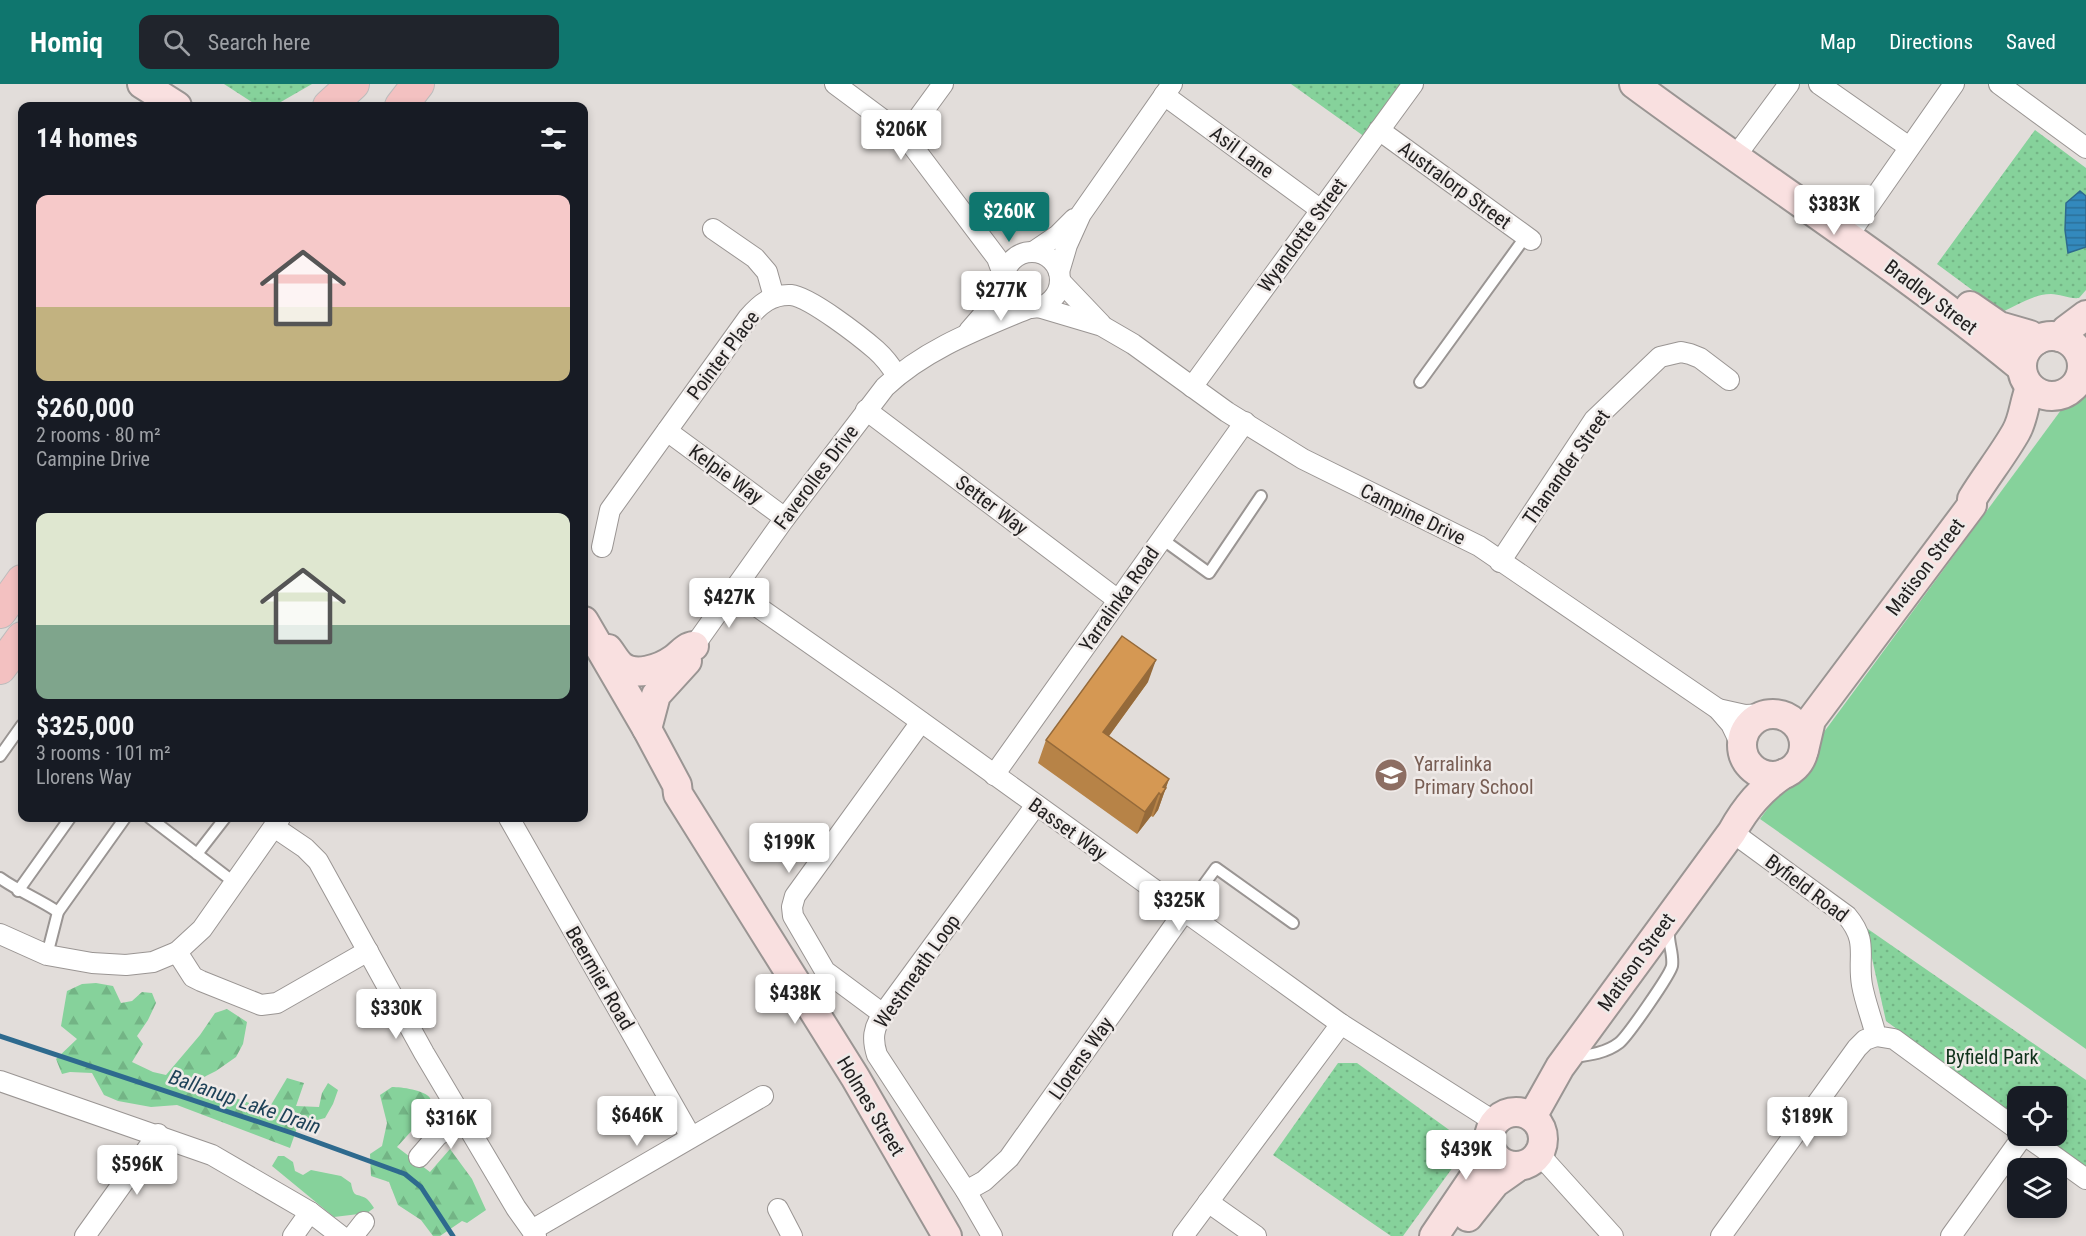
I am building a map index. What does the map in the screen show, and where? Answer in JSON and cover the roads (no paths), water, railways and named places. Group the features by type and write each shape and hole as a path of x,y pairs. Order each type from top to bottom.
{"main road":[{"path":"333,102 353,84"},
{"path":"404,102 418,84"},
{"path":"0,612 18,587"},
{"path":"0,668 18,643"}],"street":[{"path":"142,84 171,102"},
{"path":"835,84 905,136 998,258 1004,281 1013,300 1033,308 1046,304 1058,291 1067,245 1081,214 1168,90"},
{"path":"905,136 943,84"},
{"name":"Wyandotte Street","path":"1192,387 1413,84"},
{"name":"Bradley Street","path":"1634,84 1741,150"},
{"name":"Bradley Street","path":"1662,84 1741,150 1852,230 1999,326 2049,338"},
{"path":"1741,150 1789,84"},
{"path":"1819,84 1909,147"},
{"path":"1852,230 1954,84"},
{"path":"1999,84 2086,148"},
{"name":"Asil Lane","path":"1168,90 1321,210"},
{"name":"Australorp Street","path":"1379,130 1528,238"},
{"path":"1004,281 1011,261 1058,235 1081,214"},
{"path":"713,228 755,258 767,272 774,297"},
{"path":"975,230 1009,247 1048,256 1055,263 1060,277"},
{"name":"Bradley Street","path":"1852,230 1972,326 2026,377"},
{"name":"Campine Drive","path":"1060,277 1102,326"},
{"name":"Faverolles Drive","path":"965,335 994,301 1004,281"},
{"name":"Pointer Place","path":"602,547 610,510 748,318 761,304 774,297 789,295 808,300 877,351 897,376"},
{"name":"Campine Drive","path":"1033,308 1102,326 1133,344 1245,423 1304,459 1479,546 1718,709 1731,724 1744,753"},
{"name":"Faverolles Drive","path":"694,646 785,518 877,395 897,376 927,355 965,335 1033,308"},
{"path":"2049,338 2069,340 2084,353 2082,377 2076,386 2057,397 2038,394 2026,377 2026,351 2049,338 2066,330 2086,315"},
{"name":"Thanander Street","path":"1500,562 1594,420 1660,357 1681,352 1690,354 1700,358 1729,380"},
{"name":"Matison Street","path":"1804,750 1811,720 1972,504 1972,499 2017,432 2025,413 2026,377"},
{"name":"Matison Street","path":"1972,504 1978,504 2002,476 2057,397"},
{"name":"Setter Way","path":"866,410 1118,600"},
{"name":"Yarralinka Road","path":"994,775 1245,423"},
{"name":"Kelpie Way","path":"667,430 785,518"},
{"name":"Basset Way","path":"735,591 1492,1130"},
{"path":"588,612 619,665 627,670 656,669 675,659 688,646 694,646 684,666 656,695 647,729"},
{"name":"Holmes Street","path":"588,628 647,729 677,785 678,794 855,1077 947,1236"},
{"name":"Holmes Street","path":"588,649 627,720 670,790 678,794"},
{"name":"Matison Street","path":"1772,714 1793,712 1814,702 1835,687"},
{"name":"Campine Drive","path":"1718,709 1745,715 1772,714"},
{"path":"1772,714 1787,717 1795,723 1804,740 1804,750 1794,768 1775,776 1756,770 1744,753 1744,734 1750,725 1758,718 1772,714"},
{"path":"883,1014 825,972 792,916 792,907 795,897 921,722"},
{"name":"Matison Street","path":"1738,821 1748,779 1744,753"},
{"name":"Matison Street","path":"1532,1117 1566,1058 1738,821 1766,786 1785,773"},
{"name":"Westmeath Loop","path":"992,1236 966,1191 877,1055 874,1047 874,1032 883,1014 1036,805"},
{"name":"Byfield Road","path":"1738,821 1847,916 1857,928 1861,942 1862,982 1876,1036"},
{"path":"0,934 47,955 92,963 126,965 153,962 177,952 202,929 277,822 318,861 424,1053 516,1208 534,1233 691,1137 764,1096"},
{"name":"Beermier Road","path":"511,822 691,1137"},
{"name":"Llorens Way","path":"966,1191 984,1181 1009,1158 1184,912"},
{"path":"177,952 193,976 201,981 261,1005 269,1005 277,1003 368,951"},
{"path":"1183,1236 1341,1024"},
{"path":"1720,1236 1865,1040 1876,1036 1894,1039 2007,1122"},
{"path":"0,1081 158,1134 212,1155 310,1212 341,1236"},
{"path":"1434,1236 1478,1171 1492,1130 1508,1113 1517,1112 1532,1117 1541,1127 1544,1136 1543,1146 1529,1160 1495,1183 1454,1236"},
{"path":"419,1157 438,1136 464,1120"},
{"path":"1492,1130 1490,1146 1494,1155 1509,1165 1529,1160"},
{"path":"85,1236 158,1134"},
{"path":"1951,1236 2017,1146"},
{"path":"2038,1146 2086,1179"},
{"path":"1529,1160 1612,1236"},
{"path":"1208,1202 1256,1236"},
{"path":"778,1209 792,1236"},
{"path":"293,1236 310,1212"}],"lane":[{"path":"1420,382 1528,238"},
{"path":"1162,538 1209,573 1260,496"},
{"path":"0,756 18,731"},
{"path":"18,891 67,822"},
{"path":"47,955 58,912 122,822"},
{"path":"155,822 235,883"},
{"path":"197,854 222,822"},
{"path":"1184,912 1216,868 1293,923"},
{"path":"0,878 18,891 58,912"}],"water":[{"path":"2080,191 2086,196 2086,247 2068,253 2065,230 2066,203"}],"waterway":[{"name":"Ballanup Lake Drain","path":"0,1036 292,1133 405,1174 421,1187 453,1236"}],"place":[{"name":"Yarralinka Primary School","path":"1391,775"}],"park label":[{"name":"Byfield Park","path":"1992,1057"}]}
